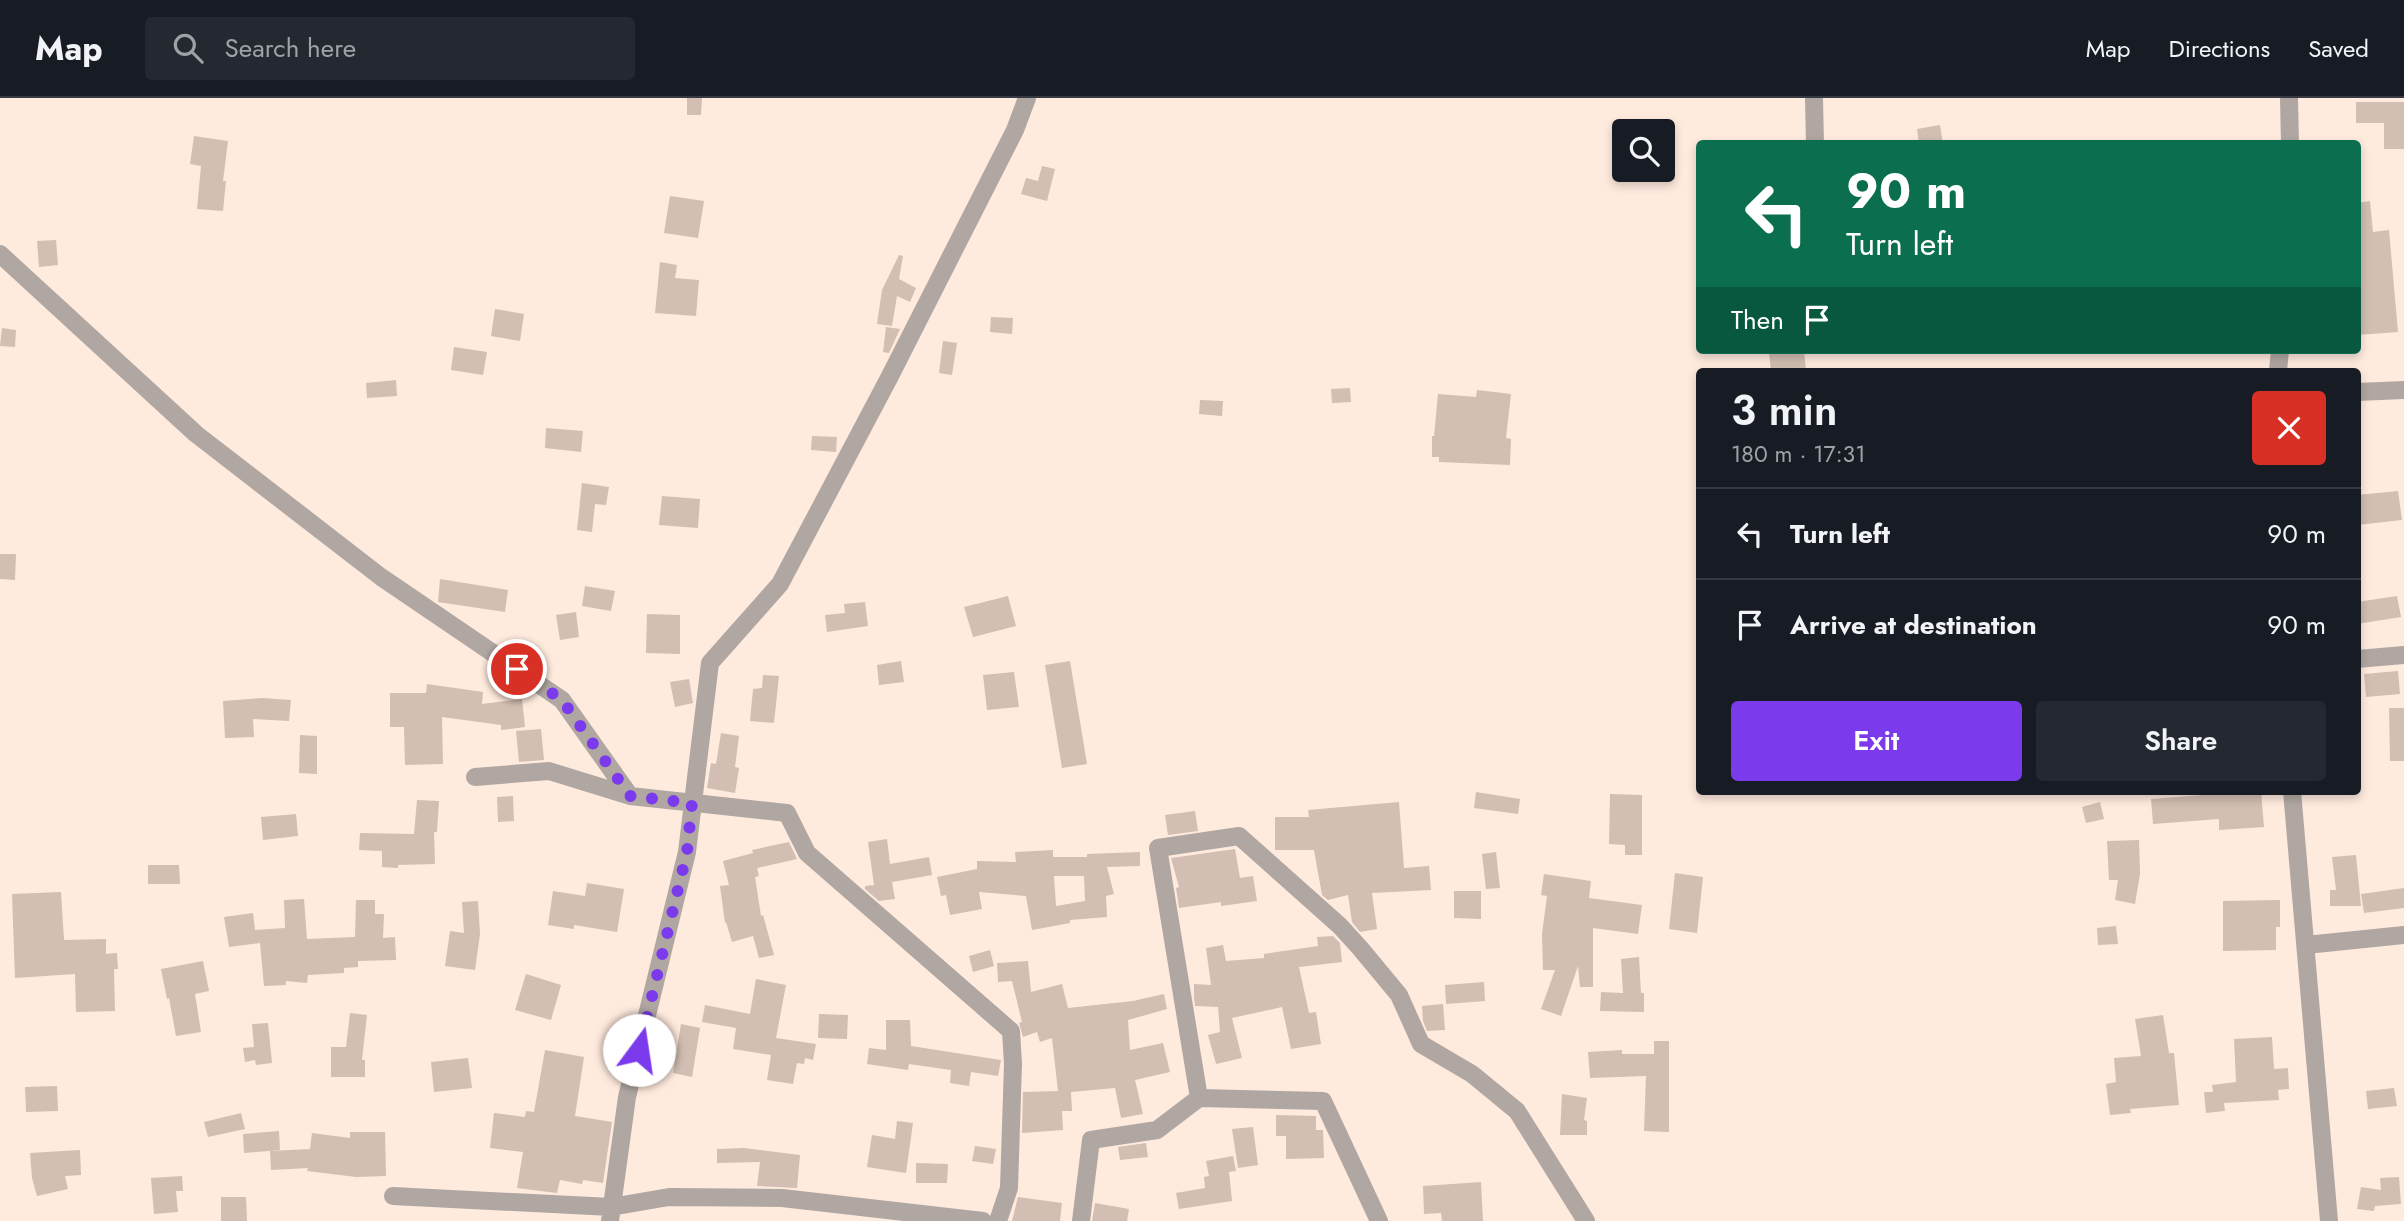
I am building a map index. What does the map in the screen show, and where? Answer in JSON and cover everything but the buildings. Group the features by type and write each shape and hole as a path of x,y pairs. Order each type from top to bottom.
{"street":[{"path":"610,1214 627,1097 687,852 710,663 780,584 901,353 1014,130 1027,98"},
{"path":"1814,98 1815,140"},
{"path":"2289,98 2290,140"},
{"path":"0,254 196,434 381,577 562,700 630,796"},
{"path":"2361,392 2404,390"},
{"path":"2361,659 2404,656"},
{"path":"475,777 549,771 630,796 787,813 807,853 1011,1031 1013,1064 1009,1188 998,1221"},
{"path":"2292,795 2329,1221"},
{"path":"1199,1098 1158,848 1239,836 1340,926 1360,948 1399,995 1421,1044 1472,1074 1517,1111 1586,1221"},
{"path":"2306,945 2404,935"},
{"path":"1081,1221 1091,1140 1157,1130 1199,1098 1323,1101 1374,1220"},
{"path":"393,1196 610,1214 669,1197 782,1198 983,1221"}],"route":[{"path":"517,669 562,700 630,796 692,803 687,852 639,1050"}]}
